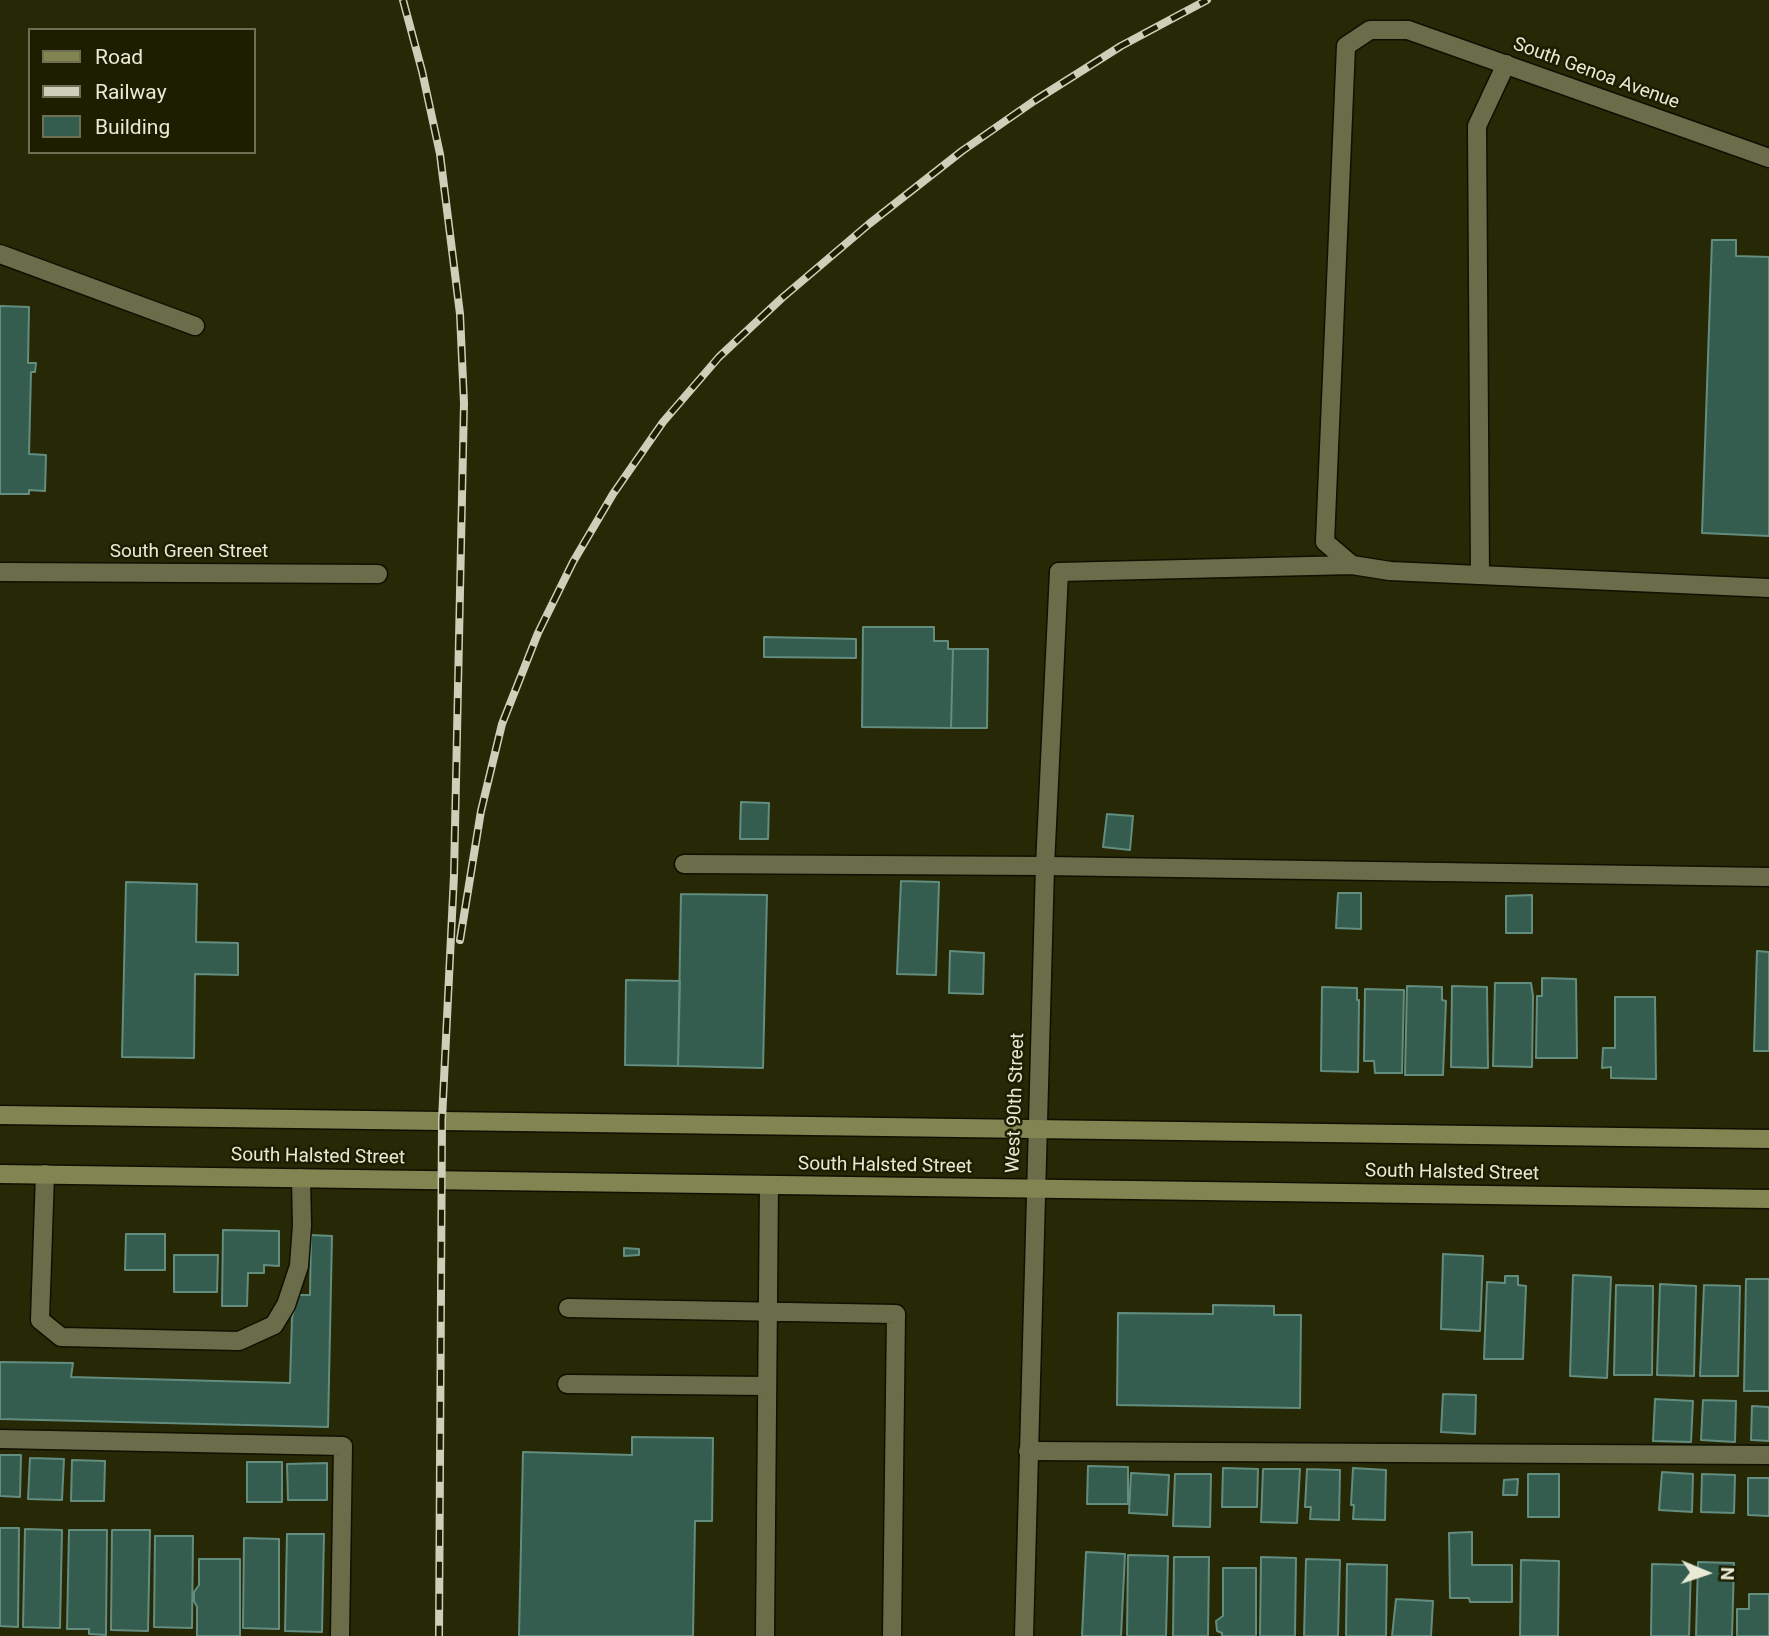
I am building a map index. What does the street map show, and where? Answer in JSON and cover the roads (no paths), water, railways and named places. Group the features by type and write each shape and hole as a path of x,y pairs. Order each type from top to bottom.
{"main road":[{"name":"South Halsted Street","path":"0,1115 1769,1139"},
{"name":"South Halsted Street","path":"0,1174 1769,1199"}],"street":[{"name":"South Genoa Avenue","path":"1352,565 1325,542 1346,46 1370,30 1408,30 1769,158"},
{"path":"1480,575 1478,126 1506,64"},
{"path":"0,254 195,326"},
{"path":"1352,565 1390,571 1769,588"},
{"name":"West 90th Street","path":"1024,1636 1036,1129 1059,572 1352,565"},
{"name":"South Green Street","path":"0,572 378,574"},
{"path":"684,864 1045,866 1769,877"},
{"path":"45,1174 40,1320 61,1337 212,1340 239,1340 274,1325 286,1305 299,1266 301,1178"},
{"path":"765,1636 769,1185"},
{"path":"568,1308 896,1314 892,1636"},
{"path":"567,1384 767,1386"},
{"path":"0,1439 343,1446 340,1636"},
{"path":"1028,1451 1769,1455"}],"railway":[{"path":"403,0 440,154 460,314 464,403 454,875 442,1120 439,1636"},
{"path":"460,940 481,811 502,724 538,633 573,562 613,494 663,422 719,357 782,298 869,224 962,151 1121,46 1207,0"}]}
